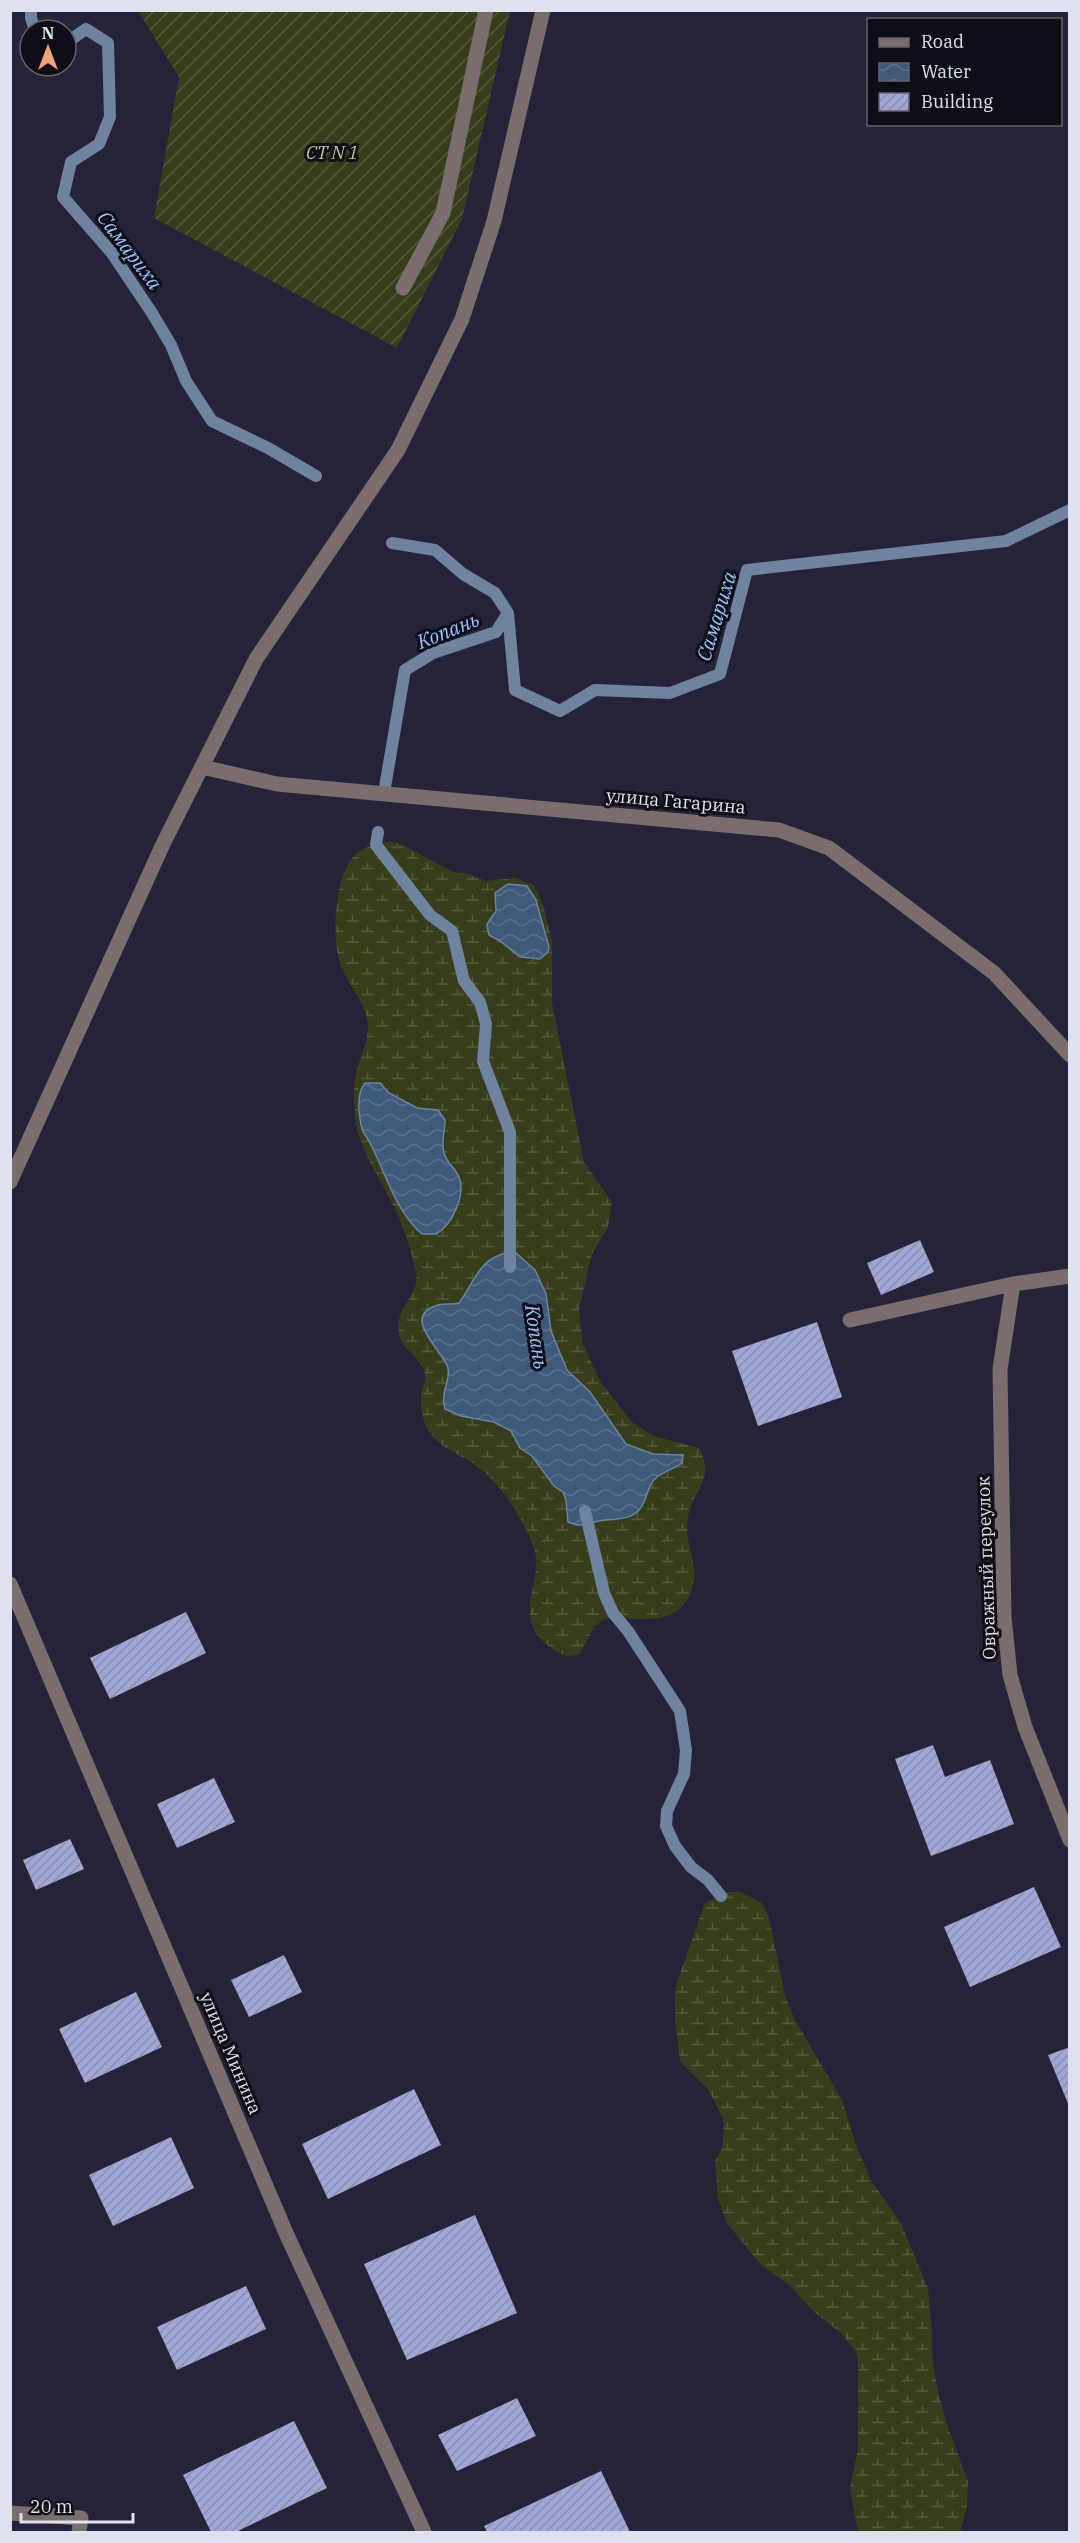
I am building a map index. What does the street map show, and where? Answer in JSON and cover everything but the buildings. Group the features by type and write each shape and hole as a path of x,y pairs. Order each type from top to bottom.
{"street":[{"path":"403,288 443,213 486,10"},
{"path":"10,1182 164,844 256,659 398,450 462,319 494,221 543,10"},
{"name":"улица Гагарина","path":"201,767 277,784 779,830 829,848 994,973 1070,1055"},
{"path":"849,1320 1013,1284 1070,1276"},
{"name":"Овражный переулок","path":"1013,1284 1000,1369 1004,1617 1008,1663 1025,1727 1070,1840"},
{"name":"улица Минина","path":"10,1584 286,2233 424,2532"},
{"path":"10,2513 81,2518 79,2532"}],"green space":[{"name":"СТ N 1","path":"138,11 510,11 462,219 397,348 154,218 179,77"},
{"path":"390,841 403,845 453,872 465,873 486,881 515,878 534,885 543,904 552,941 552,1003 584,1162 612,1202 608,1227 592,1254 579,1310 583,1344 601,1383 632,1422 653,1436 699,1448 704,1459 705,1476 691,1507 687,1524 694,1567 690,1594 674,1613 664,1617 604,1619 594,1627 580,1654 567,1656 561,1654 538,1636 532,1624 530,1611 536,1558 529,1535 512,1504 498,1486 475,1464 444,1446 431,1434 425,1423 421,1404 424,1370 400,1337 400,1315 413,1292 416,1273 397,1213 366,1155 357,1130 354,1083 368,1034 368,1026 362,1004 341,966 335,925 339,892 348,865 362,850","holes":["531,891 548,939 531,960 520,956 489,935 495,893","385,1087 389,1093 417,1108 438,1110 445,1120 444,1154 460,1180 458,1200 453,1215 441,1231 402,1210 363,1132 360,1095","494,1255 524,1258 535,1270 546,1294 551,1331 567,1370 590,1392 626,1444 653,1454 675,1453 675,1469 662,1475 653,1483 642,1507 588,1526 566,1512 563,1492 554,1486 532,1456 520,1448 512,1431 494,1422 461,1416 445,1409 442,1399 449,1369 440,1353 442,1304 459,1304 479,1272"]},
{"path":"729,1892 741,1892 762,1903 769,1917 785,1996 794,2018 842,2100 857,2148 872,2182 901,2223 928,2288 932,2358 938,2392 968,2481 967,2507 960,2532 858,2532 850,2488 858,2449 856,2352 842,2334 814,2312 788,2284 760,2264 727,2223 718,2200 715,2161 722,2148 723,2118 707,2088 680,2061 675,2020 675,1994 677,1982 705,1903"}],"water":[{"path":"508,884 527,886 536,900 549,947 548,952 540,959 520,957 489,935 487,924 496,911 495,893"},
{"path":"365,1083 380,1083 389,1093 417,1108 438,1110 445,1120 443,1149 459,1177 461,1192 452,1217 436,1234 422,1234 405,1215 363,1131 359,1105 360,1093"},
{"path":"507,1253 516,1253 535,1270 546,1294 551,1331 567,1370 590,1392 626,1444 653,1454 683,1455 682,1463 654,1480 642,1506 634,1515 584,1525 568,1522 563,1492 554,1486 532,1456 520,1448 511,1431 494,1422 461,1416 445,1409 444,1397 448,1368 427,1336 422,1318 426,1311 435,1306 459,1303 483,1266 490,1260"}],"waterway":[{"name":"Самариха","path":"31,10 31,18"},
{"name":"Самариха","path":"78,35 86,29 108,43 110,117 99,144 71,162 63,197 111,252 152,313 171,345 186,381 212,421 268,448 316,476"},
{"name":"Самариха","path":"392,543 435,550 463,574 495,593 508,613 515,690 560,711 595,690 670,693 720,674 747,570 1006,541 1070,510"},
{"name":"Копань","path":"385,787 405,670 433,653 496,632 508,613"},
{"name":"Копань","path":"378,832 376,845 430,915 452,931 464,981 480,1002 486,1024 483,1061 510,1132 510,1267"},
{"name":"Копань","path":"585,1511 604,1593 613,1613 628,1631 680,1711 686,1750 684,1774 667,1811 666,1826 675,1846 691,1867 708,1880 721,1896"}]}
